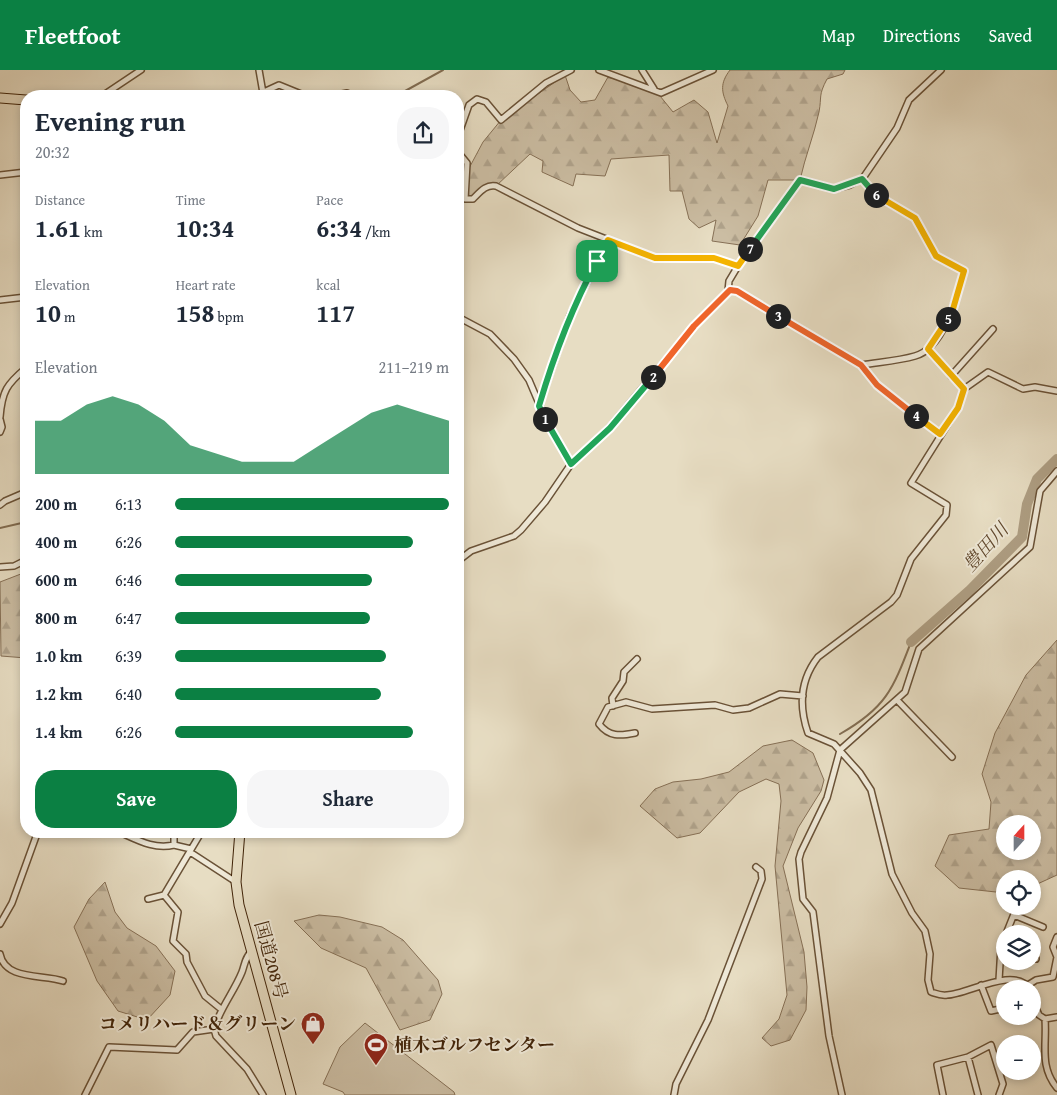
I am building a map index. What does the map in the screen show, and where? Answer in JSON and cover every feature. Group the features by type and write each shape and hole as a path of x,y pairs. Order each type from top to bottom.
{"highway":[{"path":"0,98 20,100"},
{"name":"国道208号","path":"239,838 236,882 239,905 290,1095"}],"street":[{"path":"111,90 141,70"},
{"path":"259,70 262,90"},
{"path":"464,119 469,105 477,99 486,102 501,120 546,83 571,70"},
{"path":"599,70 661,93 713,70"},
{"path":"642,70 656,92"},
{"path":"464,556 471,551 514,536 521,530 545,502 571,464 610,428 694,326 728,291 729,281 738,266 800,180 834,189 862,179 877,161 897,128 910,100 941,70"},
{"path":"269,90 279,85 291,90"},
{"path":"464,160 467,164 465,199 473,199 483,189 491,185 496,186 578,228 655,258 714,258 738,266"},
{"path":"0,175 20,173"},
{"path":"861,365 916,356 928,349 953,309 964,271 936,256 915,218 876,196 862,179"},
{"path":"539,406 570,314 608,240"},
{"path":"728,291 737,291 861,365 877,385 940,434"},
{"path":"0,300 20,297"},
{"path":"464,319 490,334 502,345 529,380 539,406 571,464"},
{"path":"951,376 993,329"},
{"path":"928,349 964,389"},
{"path":"996,981 948,996 931,992 928,980 930,954 925,931 912,913 892,874 870,790 860,773 840,750 828,740 808,733 803,719 804,686 815,661 891,602 897,595 910,560 946,514 948,505 911,483 958,408 964,389 988,372 1023,389 1035,387 1057,391"},
{"path":"0,432 0,418 6,386 20,373"},
{"path":"842,1095 829,1036 813,912 803,899 799,859 828,798 840,750 905,692 919,649 1030,547 1040,491 1057,471"},
{"path":"0,505 4,501 20,494"},
{"path":"0,567 14,566 20,563"},
{"path":"613,706 612,698 623,681 624,672 637,659"},
{"path":"635,734 618,736 605,732 599,724 608,707 626,702 652,709 715,706 733,710 749,708 780,694 803,696"},
{"path":"897,700 952,757"},
{"path":"0,924 12,903 35,838"},
{"path":"134,838 161,848 174,845 190,851 236,882"},
{"path":"174,838 174,845"},
{"path":"148,899 164,895 198,838"},
{"path":"674,1095 676,1084 708,1020 762,879 761,871 756,867"},
{"path":"164,895 178,912 173,941 186,954 187,962 205,996 221,1009"},
{"path":"1010,925 1014,915 1043,927"},
{"path":"1036,980 1053,977 1057,957 1053,947 1057,937"},
{"path":"252,951 247,955 236,986 221,1009 214,1029 216,1036 247,1069 263,1095"},
{"path":"0,954 1,960 16,973 63,980"},
{"path":"999,980 1000,970"},
{"path":"981,985 991,1011 996,1010"},
{"path":"1041,1017 1044,1020 1044,1048 1047,1072 1057,1088"},
{"path":"1044,1020 1057,1017"},
{"path":"85,1095 108,1047 177,1050 193,1032 214,1029"},
{"path":"943,1095 937,1065 968,1057 992,1046 1003,1084 999,1095"},
{"path":"968,1057 978,1095"}],"green space":[{"path":"730,70 845,70 843,74 827,79 822,89 817,121 800,180 768,180 758,216 740,245 712,241 716,220 699,228 689,219 682,191 670,191 669,155 611,159 605,176 576,174 573,186 542,172 543,161 530,154 496,186 469,199 467,172 483,142 501,120 565,75 570,90 581,102 595,100 608,77 656,91 673,112 694,100 708,112 717,143 728,106 723,92 723,83"},
{"path":"20,574 20,658 1,656 0,582"},
{"path":"1057,640 1057,875 1041,882 1041,870 996,870 996,892 959,888 935,866 949,835 989,829 991,802 982,774 995,733 1026,675"},
{"path":"792,740 813,753 824,780 821,791 798,828 783,866 804,952 807,987 806,1010 790,1040 771,1046 762,1038 779,1019 787,995 775,866 781,801 779,784 766,779 739,792 700,833 677,838 640,806 655,789 673,782 701,779 729,772 763,746"},
{"path":"105,882 115,912 127,928 156,946 175,971 170,995 147,1020 118,1011 97,981 74,927 89,899"},
{"path":"319,915 340,917 382,927 403,940 438,980 442,994 430,1020 400,1030 366,968 321,948 294,921"},
{"name":"植木ゴルフセンター","path":"365,1023 454,1092 455,1095 345,1095 343,1092 323,1084 340,1047"}],"waterway":[{"path":"407,90 443,70"},
{"name":"豊田川","path":"911,642 970,590 1022,537 1027,504 1037,479 1057,459"},
{"path":"0,528 20,523"},
{"path":"840,734 856,725 878,706 886,696 899,673 911,642"}],"place":[{"name":"コメリハード＆グリーン","path":"313,1045"},
{"name":"植木ゴルフセンター","path":"376,1066"}],"route":[{"path":"862,179 876,196 915,218 936,256 944,262 964,271 953,309 928,349 964,389 958,408 940,434 877,385 861,365 737,291 730,290 694,326 610,428 571,464 539,406 570,314 597,261 608,240 655,258 714,258 738,266 800,180 834,189 850,185 862,179"}]}
